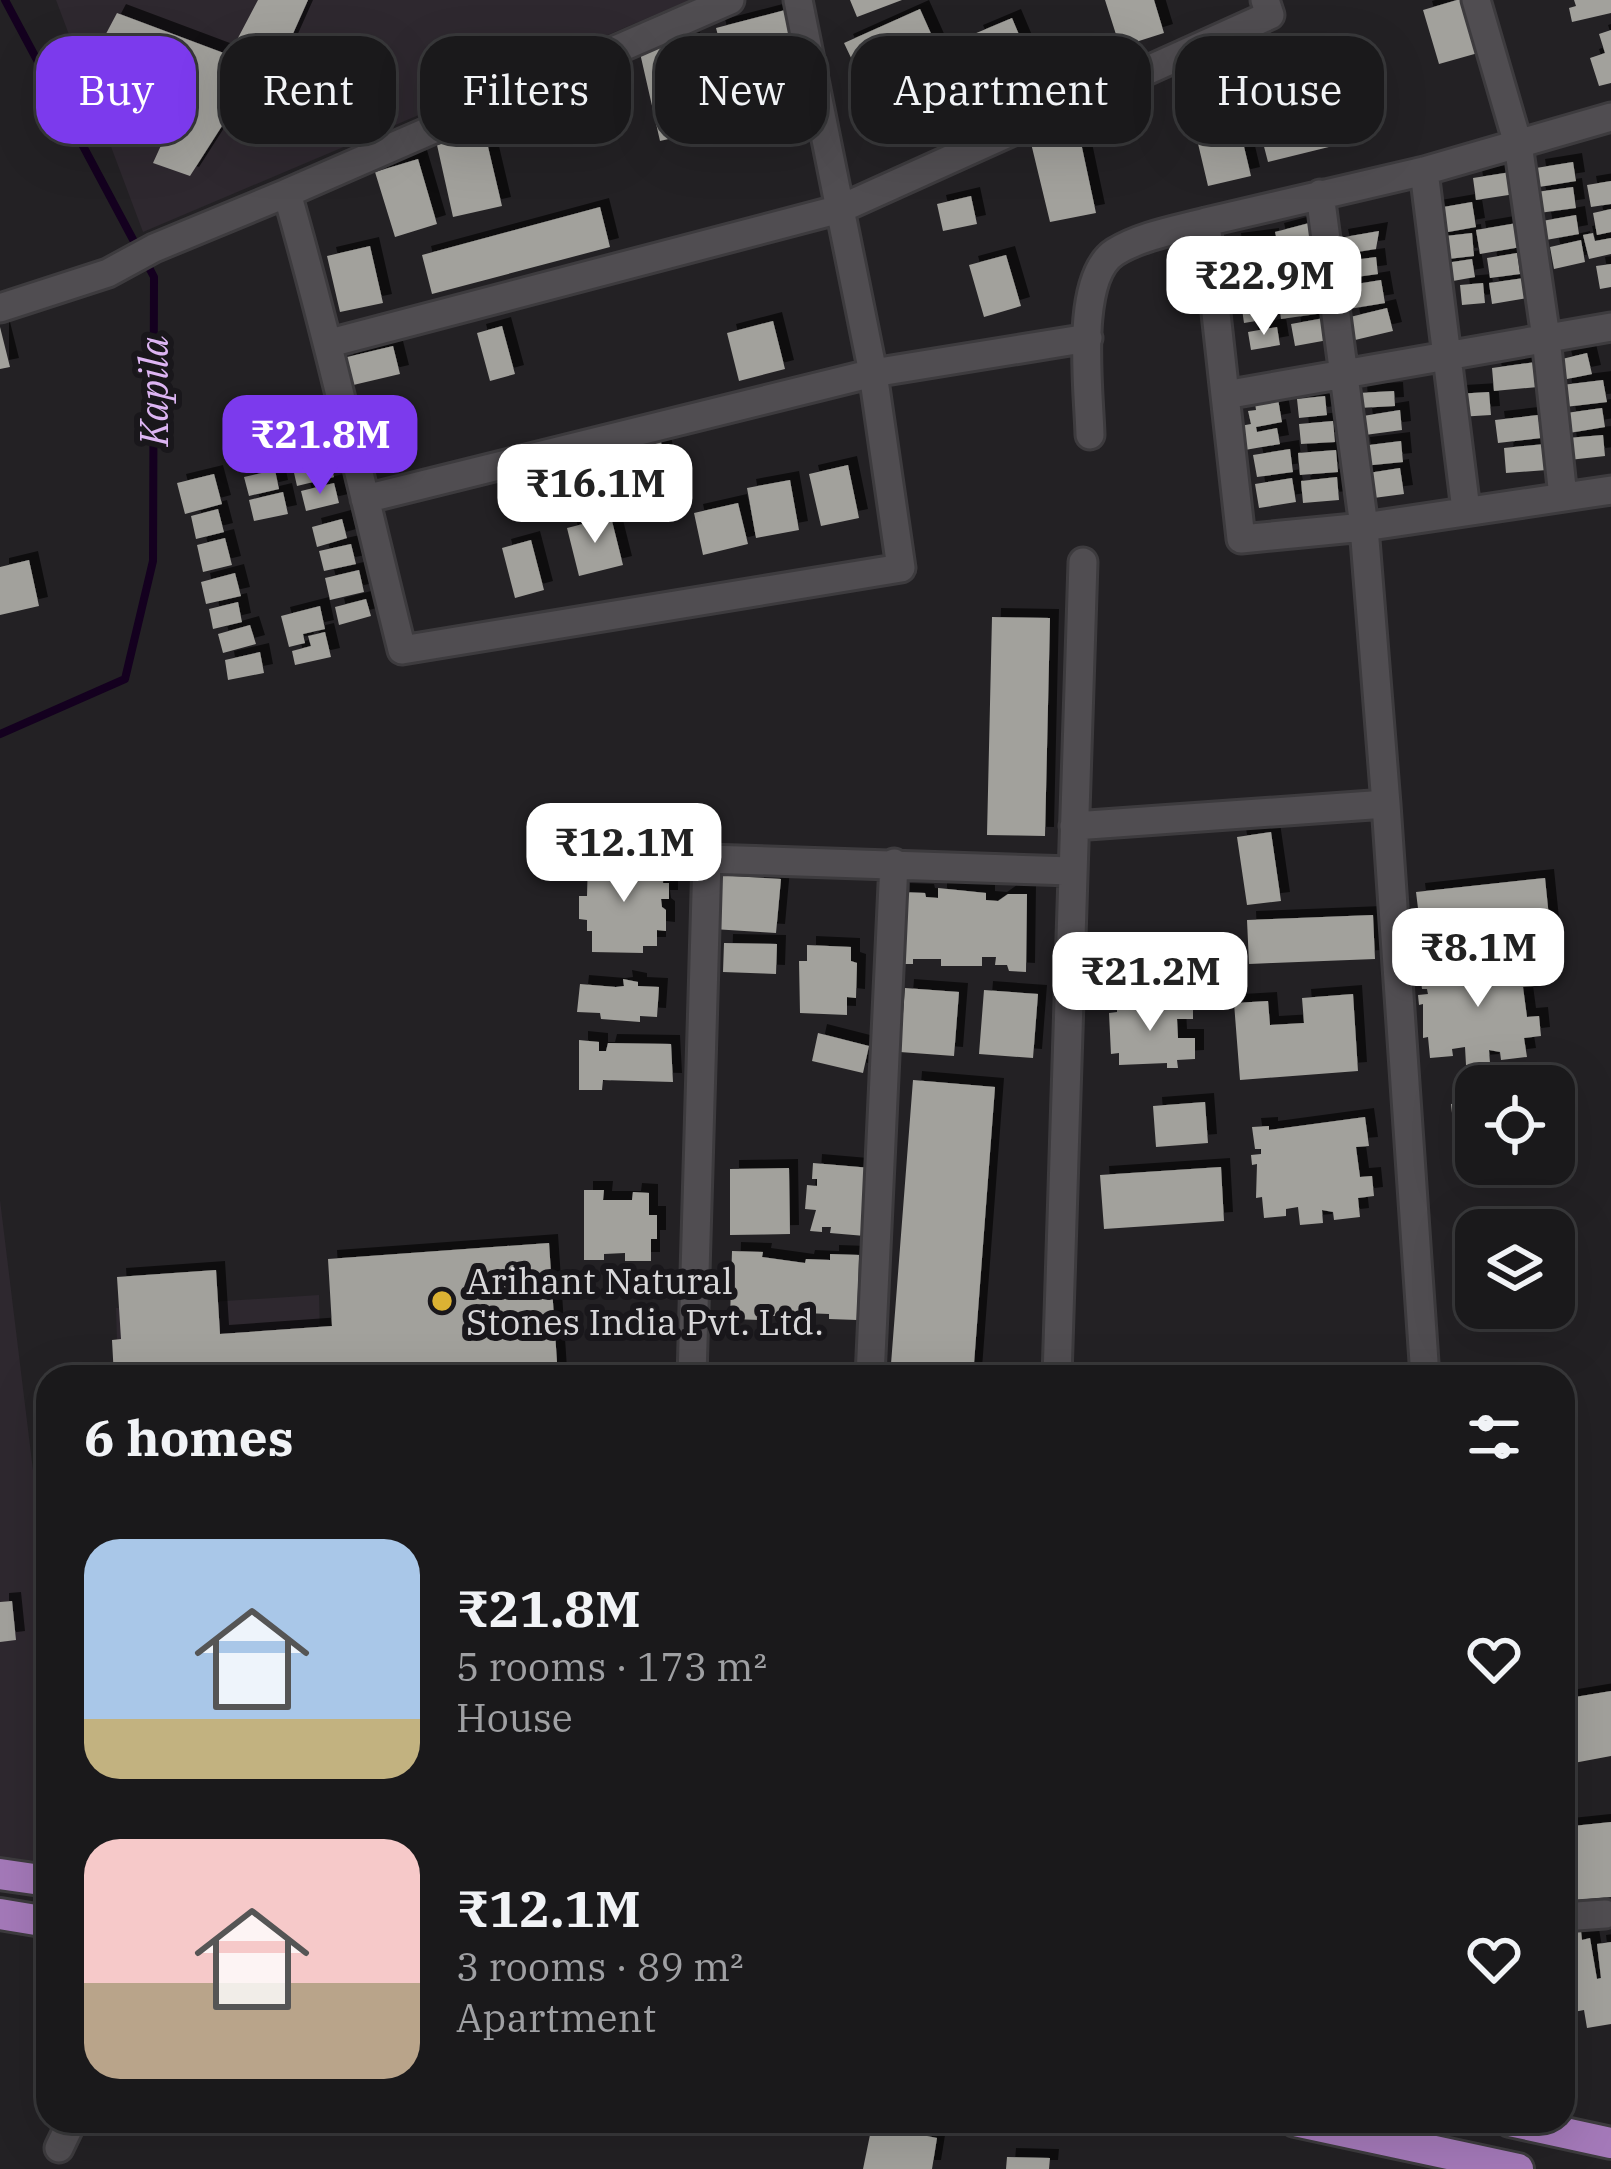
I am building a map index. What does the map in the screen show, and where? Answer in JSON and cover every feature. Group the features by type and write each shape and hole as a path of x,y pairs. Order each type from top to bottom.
{"main road":[{"path":"0,1874 36,1879"},
{"path":"0,1914 36,1920"},
{"path":"1351,2133 1518,2169"},
{"path":"1565,2133 1611,2143"}],"street":[{"path":"0,308 108,273 154,248 730,0"},
{"path":"287,193 330,343 402,650 901,568 873,373 798,0"},
{"path":"330,343 840,209 1270,15 1265,0"},
{"path":"1476,0 1519,144 1563,497"},
{"path":"1090,435 1088,338 1093,283 1109,255 1206,221 1424,171 1611,117"},
{"path":"1424,171 1466,510"},
{"path":"1320,194 1364,527 1424,1365"},
{"path":"1206,221 1241,539 1364,527 1611,490"},
{"path":"1225,395 1611,327"},
{"path":"365,499 873,373 1088,338"},
{"path":"1058,1365 1083,562"},
{"path":"1074,826 1386,804"},
{"path":"692,1365 707,859 1072,871"},
{"path":"871,1365 894,863"},
{"path":"1575,1916 1604,1914"},
{"path":"59,2148 66,2133"}],"shaded area":[{"path":"56,0 690,0 605,36 420,36 420,115 396,125 396,36 220,36 220,144 350,144 143,232 110,144 196,144 196,36 70,36"},
{"path":"0,1200 36,1495 36,1861 0,1856"},
{"path":"319,1295 321,1365 118,1365 116,1308"}],"building":[{"path":"258,0 308,0 292,36 239,36"},
{"path":"850,0 902,0 857,17"},
{"path":"1105,0 1154,0 1164,33 1116,36"},
{"path":"1463,0 1478,53 1439,64 1423,10"},
{"path":"1574,0 1611,0 1611,13 1572,22 1569,8 1576,6"},
{"path":"789,9 796,36 718,36 716,28"},
{"path":"920,9 932,36 860,36"},
{"path":"117,13 178,36 105,36"},
{"path":"1012,18 1020,36 975,36"},
{"path":"1611,30 1611,83 1599,86 1590,58 1605,53 1599,34"},
{"path":"196,43 220,52 220,129 190,176 153,163 162,144 196,144"},
{"path":"655,49 655,119 640,53"},
{"path":"487,144 502,206 453,217 437,145"},
{"path":"1031,144 1081,144 1096,213 1050,222"},
{"path":"1198,144 1243,144 1251,176 1208,186"},
{"path":"1263,144 1337,145 1268,162"},
{"path":"418,159 437,224 395,237 375,172"},
{"path":"1573,162 1576,181 1539,187 1536,168"},
{"path":"1511,172 1515,194 1476,200 1473,178"},
{"path":"1611,181 1611,204 1591,207 1587,185"},
{"path":"1573,187 1576,208 1539,213 1536,192"},
{"path":"971,196 977,224 943,231 937,204"},
{"path":"1472,202 1476,227 1437,234 1432,209"},
{"path":"600,207 610,247 432,294 422,255"},
{"path":"1611,209 1611,232 1597,235 1593,213"},
{"path":"1576,215 1579,234 1546,240 1542,221"},
{"path":"1313,222 1321,255 1283,264 1275,232"},
{"path":"1517,223 1521,247 1480,254 1476,230"},
{"path":"1379,231 1376,249 1351,253 1350,245 1341,247 1339,238"},
{"path":"1472,233 1474,256 1439,260 1437,237"},
{"path":"1593,233 1595,241 1611,238 1611,254 1589,259 1583,235"},
{"path":"1270,237 1273,263 1235,268 1232,242"},
{"path":"1581,240 1585,262 1554,269 1550,247"},
{"path":"370,246 383,303 340,312 327,256"},
{"path":"1517,253 1520,274 1490,278 1487,258"},
{"path":"1006,255 1021,306 984,317 969,265"},
{"path":"1376,257 1378,274 1342,279 1339,262"},
{"path":"1472,259 1475,277 1442,283 1439,264"},
{"path":"1611,264 1611,287 1600,289 1596,266"},
{"path":"1315,267 1318,287 1290,290 1287,271"},
{"path":"1270,270 1273,291 1239,296 1236,275"},
{"path":"1524,278 1527,298 1492,304 1489,283"},
{"path":"1381,280 1385,303 1349,309 1344,286"},
{"path":"1483,283 1485,303 1462,305 1460,285"},
{"path":"1321,293 1324,313 1281,319 1278,299"},
{"path":"1265,298 1268,319 1244,323 1241,302"},
{"path":"1387,308 1393,331 1355,340 1350,317"},
{"path":"1324,318 1328,340 1295,346 1291,324"},
{"path":"773,321 785,369 739,381 727,333"},
{"path":"502,326 515,374 490,381 477,333"},
{"path":"0,327 10,367 0,369"},
{"path":"1277,327 1280,345 1251,350 1248,332"},
{"path":"393,346 400,374 349,386 343,358"},
{"path":"1587,353 1592,374 1557,381 1555,369 1564,367 1562,359"},
{"path":"1536,362 1538,387 1494,391 1492,368"},
{"path":"1603,380 1607,402 1565,407 1562,385"},
{"path":"1394,391 1395,406 1359,408 1358,393"},
{"path":"1489,392 1491,415 1458,417 1456,394"},
{"path":"1325,396 1327,415 1299,418 1297,399"},
{"path":"1278,399 1282,422 1256,427 1257,432 1277,428 1280,444 1245,450 1240,426 1251,424 1248,411 1256,410 1255,403"},
{"path":"1602,408 1605,427 1569,433 1566,413"},
{"path":"1400,410 1402,430 1365,435 1363,416"},
{"path":"1538,415 1541,438 1498,443 1495,420"},
{"path":"1333,421 1335,442 1301,444 1299,424"},
{"path":"1603,435 1605,456 1569,460 1567,438"},
{"path":"1401,441 1403,462 1363,466 1361,446"},
{"path":"661,442 672,489 624,501 613,453"},
{"path":"1545,444 1547,470 1506,473 1504,448"},
{"path":"1290,449 1293,472 1257,477 1253,455"},
{"path":"1336,450 1338,472 1300,475 1298,453"},
{"path":"329,455 334,477 297,486 292,464"},
{"path":"599,458 611,506 588,512 576,463"},
{"path":"848,465 859,518 821,526 809,474"},
{"path":"1400,468 1404,494 1366,499 1362,474"},
{"path":"275,470 279,489 249,496 244,477"},
{"path":"214,474 222,504 185,514 177,483"},
{"path":"1337,477 1339,500 1303,503 1301,481"},
{"path":"1292,478 1296,502 1259,508 1255,484"},
{"path":"790,480 799,530 756,538 747,488"},
{"path":"334,483 339,503 306,511 301,491"},
{"path":"283,492 288,514 254,521 249,500"},
{"path":"738,503 748,544 703,555 694,513"},
{"path":"218,509 224,532 196,539 191,516"},
{"path":"611,517 623,565 579,576 567,528"},
{"path":"342,519 347,538 317,547 312,527"},
{"path":"225,538 232,565 203,572 197,545"},
{"path":"531,540 544,590 515,598 502,548"},
{"path":"351,544 356,564 324,571 319,551"},
{"path":"29,560 39,606 0,615 0,567"},
{"path":"359,570 364,592 330,600 325,578"},
{"path":"235,573 241,596 206,604 201,582"},
{"path":"366,599 371,616 339,625 335,607"},
{"path":"238,602 242,622 213,629 209,609"},
{"path":"320,606 325,629 303,634 305,643 289,647 281,616"},
{"path":"992,617 1050,618 1045,836 987,835"},
{"path":"250,625 256,644 223,653 218,634"},
{"path":"325,632 331,657 295,665 292,651 311,646 308,636"},
{"path":"260,652 264,673 228,680 225,660"},
{"path":"1271,832 1281,901 1247,905 1237,837"},
{"path":"588,859 652,860 652,865 664,865 663,883 669,883 669,899 661,899 666,931 657,930 657,946 643,946 643,953 592,952 592,931 587,931 587,920 579,919 579,896 587,896"},
{"path":"717,875 781,879 776,933 713,929"},
{"path":"1545,878 1550,927 1422,941 1416,892"},
{"path":"938,888 986,893 986,900 998,901 1008,894 1027,894 1026,972 995,965 996,957 982,957 982,966 941,966 941,959 901,964 901,892 938,898"},
{"path":"1373,915 1375,959 1249,964 1247,920"},
{"path":"724,943 777,944 776,974 723,972"},
{"path":"807,945 851,947 851,961 857,963 856,998 847,997 847,1015 800,1013 799,961 807,961"},
{"path":"1531,957 1535,986 1523,987 1527,1017 1539,1016 1541,1036 1524,1038 1527,1057 1501,1060 1500,1052 1489,1050 1490,1063 1466,1065 1465,1047 1452,1049 1453,1056 1430,1058 1418,995 1428,994 1422,989 1419,967 1435,966 1436,970"},
{"path":"623,979 659,987 657,1017 640,1016 640,1022 577,1012 580,984 616,987 624,986"},
{"path":"905,988 959,992 954,1056 900,1052"},
{"path":"984,990 1038,994 1033,1058 979,1054"},
{"path":"1353,994 1358,1071 1240,1080 1234,1003 1268,1001 1270,1025 1304,1023 1302,998"},
{"path":"1145,1000 1145,1014 1149,1014 1149,1004 1193,1003 1193,1019 1177,1019 1178,1038 1195,1038 1195,1059 1177,1060 1178,1068 1167,1068 1167,1063 1119,1065 1119,1053 1111,1054 1109,1013 1117,1012 1117,1001"},
{"path":"818,1033 869,1046 863,1073 812,1061"},
{"path":"579,1040 599,1042 599,1051 606,1051 608,1043 671,1044 673,1082 603,1080 602,1090 579,1090"},
{"path":"913,1080 995,1087 974,1365 891,1365"},
{"path":"1205,1102 1208,1143 1156,1147 1153,1106"},
{"path":"1365,1117 1369,1146 1356,1147 1360,1177 1372,1176 1374,1196 1358,1198 1360,1217 1334,1220 1333,1212 1322,1210 1323,1223 1300,1225 1298,1207 1286,1209 1286,1216 1264,1218 1262,1197 1256,1198 1257,1164 1252,1165 1251,1155 1261,1154 1261,1149 1255,1149 1252,1127 1269,1126 1269,1130"},
{"path":"813,1163 871,1168 865,1236 830,1233 831,1227 810,1231 816,1210 805,1209 807,1185 817,1186 817,1179 812,1179"},
{"path":"1221,1167 1224,1221 1104,1229 1100,1175"},
{"path":"789,1168 790,1234 730,1235 730,1169"},
{"path":"584,1190 604,1190 603,1200 632,1200 633,1192 649,1193 649,1215 657,1215 651,1261 625,1261 625,1253 584,1260"},
{"name":"Arihant Natural Stones India Pvt. Ltd.","path":"549,1243 557,1365 113,1365 112,1340 121,1339 117,1277 216,1270 220,1334 332,1326 328,1259"},
{"path":"732,1251 763,1252 762,1257 805,1263 806,1259 830,1260 830,1254 859,1255 857,1320 778,1312 778,1316 760,1316 760,1320 730,1319"},
{"path":"12,1601 16,1640 0,1642 0,1602"},
{"path":"1611,1691 1611,1756 1575,1763 1575,1697"},
{"path":"1611,1822 1611,1897 1575,1900 1575,1826"},
{"path":"1581,1931 1582,1940 1590,1938 1597,1979 1601,1978 1597,1944 1611,1942 1611,2024 1587,2028 1584,2010 1575,2012 1575,1932"},
{"path":"870,2133 937,2138 932,2169 863,2169"},
{"path":"1007,2157 1050,2158 1049,2169 1006,2169"}],"waterway":[{"name":"Kapila","path":"5,0 137,247"},
{"name":"Kapila","path":"0,734 125,679 153,561 154,277 145,260"}],"place":[{"name":"Arihant Natural Stones India Pvt. Ltd.","path":"442,1301"}]}
